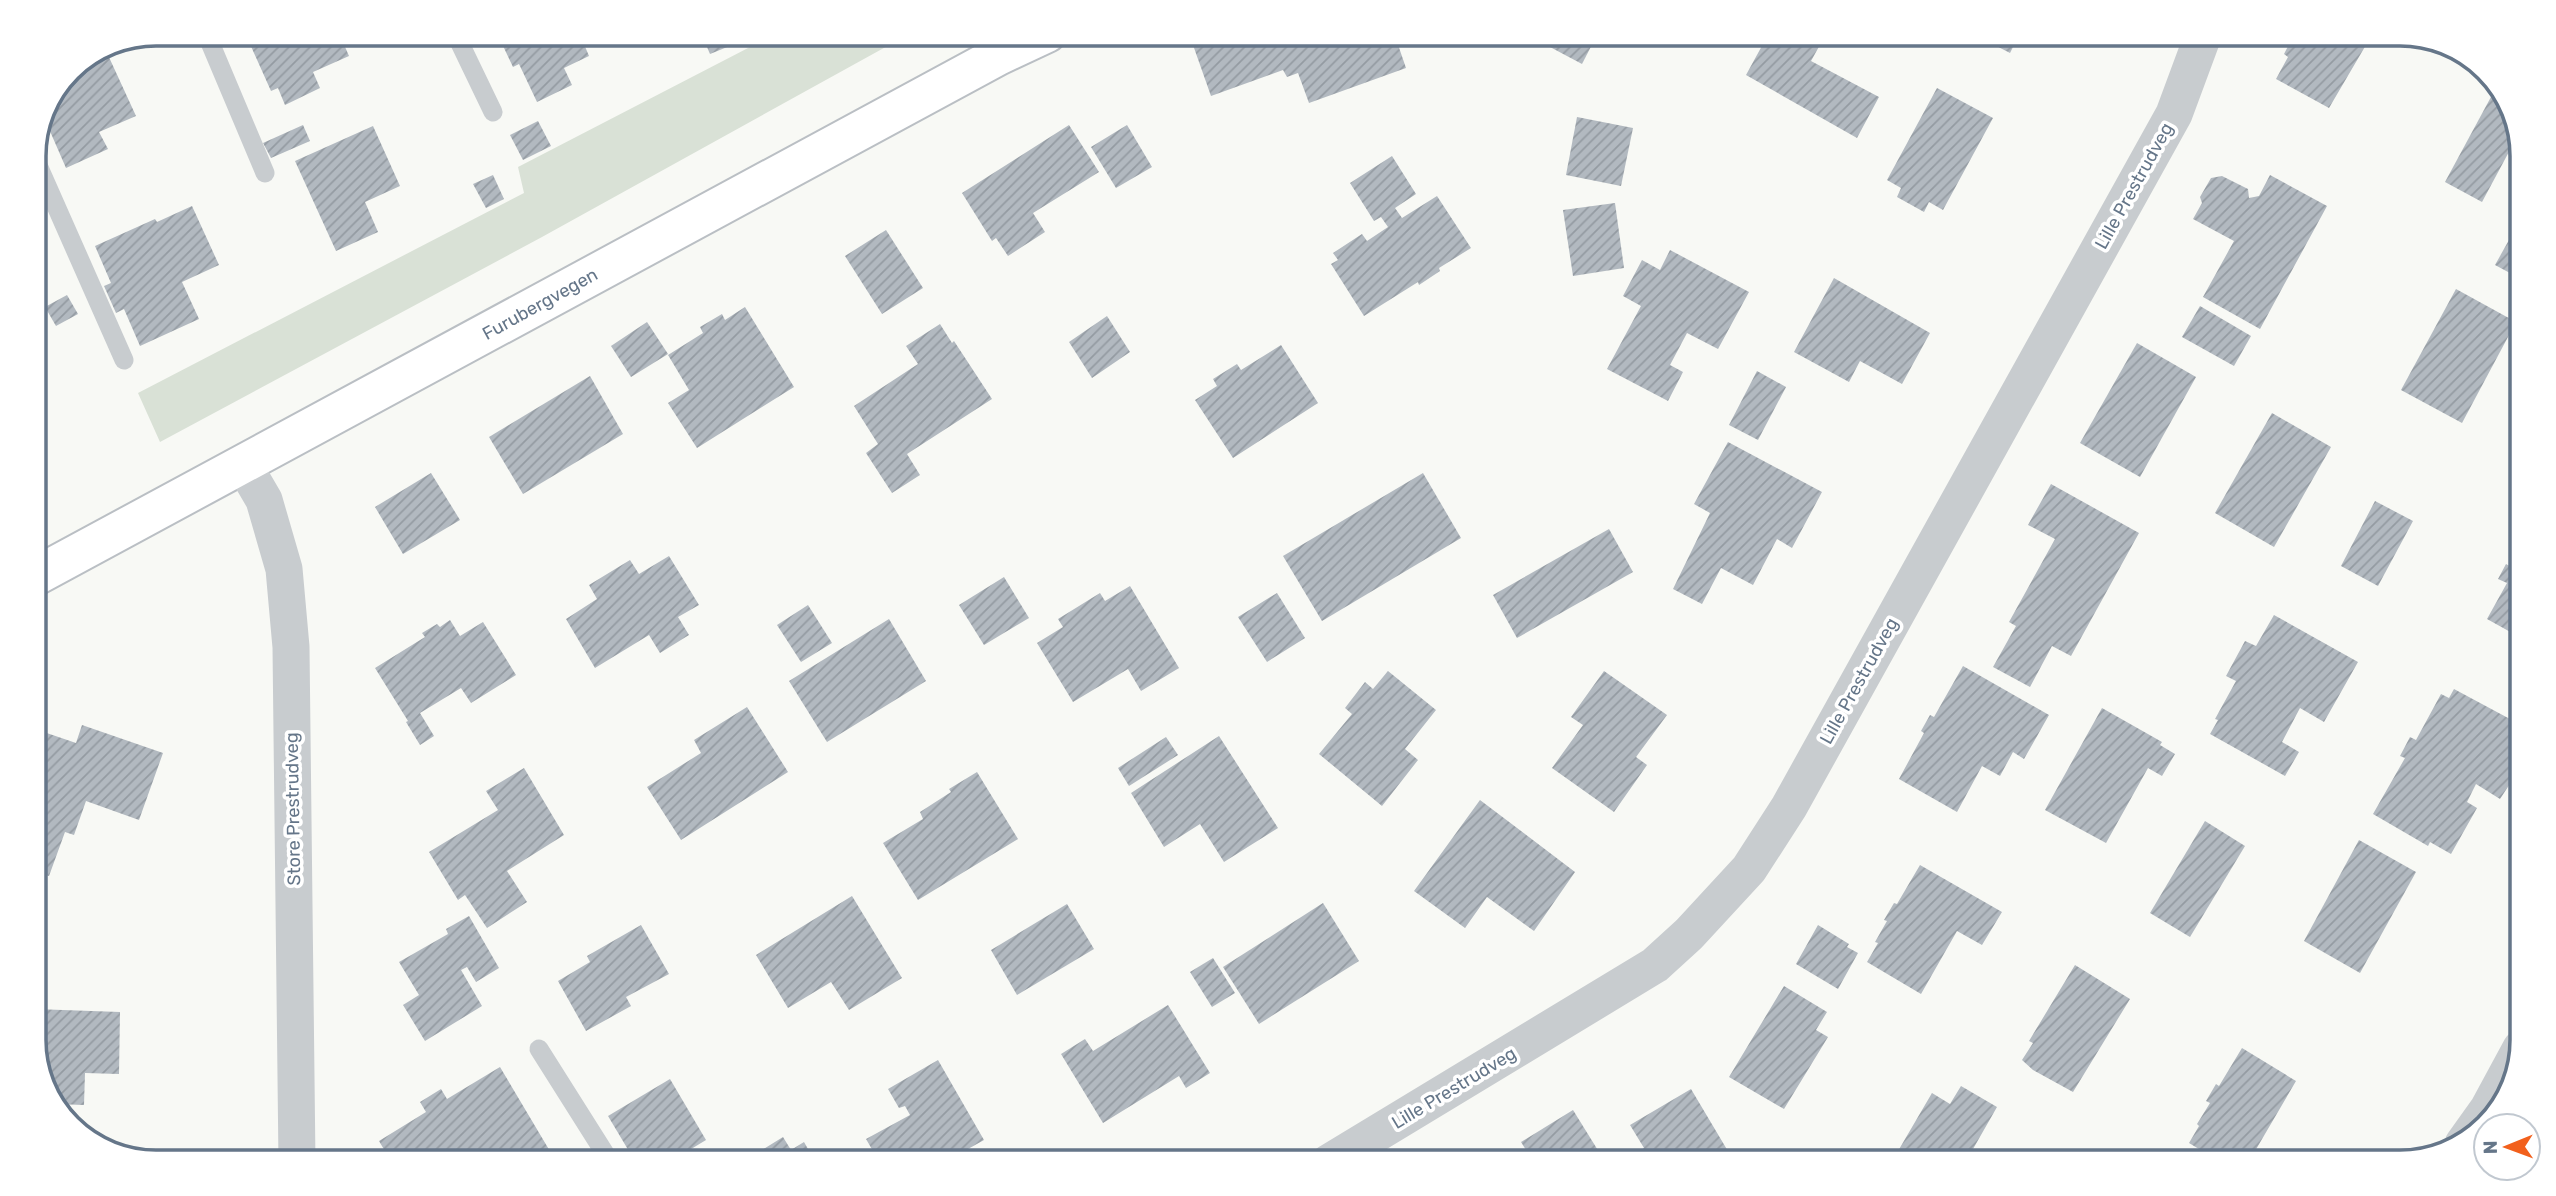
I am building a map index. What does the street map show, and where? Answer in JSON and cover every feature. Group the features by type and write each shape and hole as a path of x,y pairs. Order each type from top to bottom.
{"main road":[{"name":"Furubergvegen","path":"46,571 1021,45"}],"street":[{"name":"Lille Prestrudveg","path":"1350,1150 1656,965 1689,934 1749,869 1795,797 2174,114 2200,45"},
{"name":"Store Prestrudveg","path":"243,464 264,500 284,569 291,647 297,1150"}],"lane":[{"path":"211,45 265,173"},
{"path":"461,45 493,112"},
{"path":"46,195 124,360"},
{"path":"539,1049 603,1150"}],"shaded area":[{"path":"754,45 889,45 542,237 160,442 138,393 524,193 518,167"}],"building":[{"path":"250,45 344,45 349,56 313,72 320,88 285,105 278,88 271,91"},
{"path":"503,45 584,45 589,56 564,68 572,85 537,102 519,64 513,67"},
{"path":"706,45 732,45 710,54"},
{"path":"1193,45 1398,45 1406,68 1309,103 1298,73 1287,77 1283,70 1211,96"},
{"path":"1546,45 1592,45 1582,64"},
{"path":"1762,45 1820,45 1811,61 1879,97 1857,138 1746,75"},
{"path":"1994,45 2014,45 2010,53"},
{"path":"2289,45 2366,45 2329,108 2276,79 2288,57 2284,54"},
{"path":"109,57 136,116 99,132 108,149 66,168 49,127 68,89 83,73"},
{"path":"1937,88 1993,118 1943,210 1929,202 1924,212 1897,197 1901,188 1887,180"},
{"path":"2492,95 2505,120 2510,150 2482,202 2445,182"},
{"path":"1577,117 1633,128 1621,186 1566,175"},
{"path":"538,121 551,146 523,160 510,135"},
{"path":"303,125 310,141 271,158 263,143"},
{"path":"1069,125 1099,172 1033,213 1045,232 1008,256 996,238 992,241 962,193"},
{"path":"1127,125 1152,167 1116,188 1091,147"},
{"path":"373,126 400,186 365,202 378,232 336,251 295,161"},
{"path":"1392,156 1416,194 1395,208 1402,218 1437,196 1471,248 1439,268 1440,271 1419,285 1418,282 1364,316 1331,264 1338,260 1333,253 1362,234 1367,241 1388,227 1381,217 1374,221 1350,183"},
{"path":"493,175 504,199 486,208 473,184"},
{"path":"2270,175 2327,206 2260,329 2203,297 2234,241 2193,219 2202,203 2200,197 2211,178 2222,176 2248,189 2249,198 2259,196"},
{"path":"1615,203 1624,268 1573,276 1563,210"},
{"path":"192,206 219,265 182,282 199,319 140,346 124,309 116,313 104,286 111,283 95,246"},
{"path":"886,230 923,288 882,314 845,256"},
{"path":"2510,238 2510,273 2495,265"},
{"path":"1670,250 1749,292 1718,349 1687,333 1670,365 1683,372 1668,401 1607,369 1641,306 1623,296 1642,260 1660,270"},
{"path":"1834,278 1930,333 1902,384 1860,361 1849,382 1794,352"},
{"path":"2456,289 2510,319 2510,333 2462,423 2401,390"},
{"path":"67,295 78,314 56,326 46,306"},
{"path":"2200,306 2251,336 2234,366 2182,337"},
{"path":"745,307 794,387 697,448 668,403 689,390 668,355 703,333 700,327 722,314 725,320"},
{"path":"1107,316 1130,352 1092,378 1069,342"},
{"path":"647,322 668,354 631,377 611,346"},
{"path":"940,324 992,399 907,454 920,475 892,493 866,453 878,444 854,406 918,364 906,346"},
{"path":"2137,343 2196,377 2140,477 2080,443"},
{"path":"1281,345 1318,403 1233,458 1195,400 1217,386 1213,379 1237,364 1241,370"},
{"path":"1757,371 1786,387 1758,440 1729,425"},
{"path":"590,376 623,434 523,494 489,437"},
{"path":"2272,413 2331,447 2274,547 2215,513"},
{"path":"1728,442 1822,492 1792,548 1777,539 1753,585 1721,568 1702,604 1673,589 1710,513 1694,504"},
{"path":"431,473 460,520 403,554 375,507"},
{"path":"1423,473 1461,538 1322,621 1283,556"},
{"path":"2051,484 2139,533 2071,656 2052,646 2030,687 1993,667 2016,626 2009,622 2055,539 2028,525"},
{"path":"2375,501 2413,521 2378,586 2341,566"},
{"path":"1609,529 1633,572 1517,638 1493,595"},
{"path":"669,556 699,605 678,617 689,635 660,653 649,635 595,668 566,619 597,599 589,585 630,560 639,574"},
{"path":"2506,564 2510,566 2510,632 2487,619 2507,583 2498,579"},
{"path":"1004,577 1029,618 984,645 959,605"},
{"path":"1130,586 1179,668 1141,691 1128,669 1073,702 1037,643 1063,627 1058,619 1100,593 1105,601"},
{"path":"1277,593 1305,638 1267,662 1238,617"},
{"path":"808,605 832,643 801,662 777,625"},
{"path":"2274,615 2358,662 2324,722 2300,708 2282,742 2299,752 2285,776 2210,734 2218,720 2215,719 2236,681 2226,676 2245,641 2256,646"},
{"path":"889,619 926,681 827,742 789,681"},
{"path":"450,620 460,636 483,622 516,675 471,703 461,688 420,713 434,736 420,745 375,668 425,637 422,633 437,624 440,627"},
{"path":"1963,666 2049,715 2024,759 2013,752 2000,776 1982,766 1957,812 1899,779 1924,733 1921,731 1930,715 1934,717"},
{"path":"1388,671 1436,710 1405,749 1418,760 1382,806 1319,754 1352,714 1345,708 1365,682 1373,689"},
{"path":"1604,671 1667,715 1636,757 1647,765 1614,812 1552,768 1583,725 1571,717"},
{"path":"2454,689 2510,719 2510,784 2500,799 2476,784 2467,802 2477,808 2451,854 2430,842 2428,846 2373,814 2405,758 2400,756 2410,737 2416,740 2441,694 2449,698"},
{"path":"747,707 788,772 681,840 647,787 701,753 694,740"},
{"path":"2102,708 2162,742 2160,745 2175,754 2162,776 2148,768 2106,843 2045,810"},
{"path":"82,725 163,753 139,820 86,801 74,835 65,832 49,876 46,875 46,733 76,743"},
{"path":"1219,736 1278,828 1224,862 1200,824 1164,847 1131,793"},
{"path":"1166,737 1178,755 1129,786 1118,768"},
{"path":"524,768 564,835 507,871 527,902 487,928 465,895 458,900 429,852 498,810 486,791"},
{"path":"977,772 1018,839 918,900 883,843 923,819 920,812 951,792 949,789"},
{"path":"1480,800 1575,872 1534,931 1487,897 1465,928 1414,891"},
{"path":"2205,821 2245,846 2190,937 2150,913"},
{"path":"2359,840 2416,872 2360,973 2304,941"},
{"path":"1920,865 2002,912 1982,945 1957,931 1921,994 1867,962 1887,921 1884,920 1894,903 1897,904"},
{"path":"852,896 902,978 849,1010 831,982 788,1008 756,955"},
{"path":"1323,903 1359,961 1259,1024 1223,967"},
{"path":"1067,904 1094,949 1017,995 991,950"},
{"path":"469,916 499,968 476,982 467,967 461,970 482,1006 425,1041 403,1005 419,995 399,962 448,934 446,929"},
{"path":"641,925 669,974 626,997 631,1006 586,1031 558,981 590,962 587,956"},
{"path":"1818,925 1849,944 1847,947 1858,953 1838,989 1796,964"},
{"path":"1213,958 1235,993 1212,1007 1190,972"},
{"path":"2075,965 2130,999 2073,1092 2033,1070 2022,1060 2033,1043 2029,1041"},
{"path":"1784,986 1827,1012 1816,1030 1828,1037 1784,1109 1729,1077"},
{"path":"1168,1005 1210,1073 1186,1088 1179,1076 1103,1123 1061,1054 1085,1039 1093,1051"},
{"path":"46,1009 120,1012 119,1074 85,1073 84,1105 66,1104 51,1076 46,1047"},
{"path":"2242,1048 2296,1081 2256,1150 2201,1150 2189,1143 2210,1103 2206,1101 2216,1084 2219,1086"},
{"path":"938,1060 984,1140 966,1150 872,1150 866,1139 910,1115 905,1106 899,1108 888,1089"},
{"path":"500,1067 549,1150 384,1150 379,1141 426,1112 420,1102 441,1089 447,1099"},
{"path":"670,1079 706,1140 689,1150 628,1150 608,1116"},
{"path":"1961,1086 1997,1107 1972,1150 1899,1150 1932,1093 1950,1104"},
{"path":"1691,1089 1727,1150 1641,1150 1644,1148 1630,1125"},
{"path":"1573,1110 1598,1150 1526,1150 1521,1142"},
{"path":"783,1137 791,1150 762,1150"},
{"path":"804,1142 809,1150 791,1150"}]}
